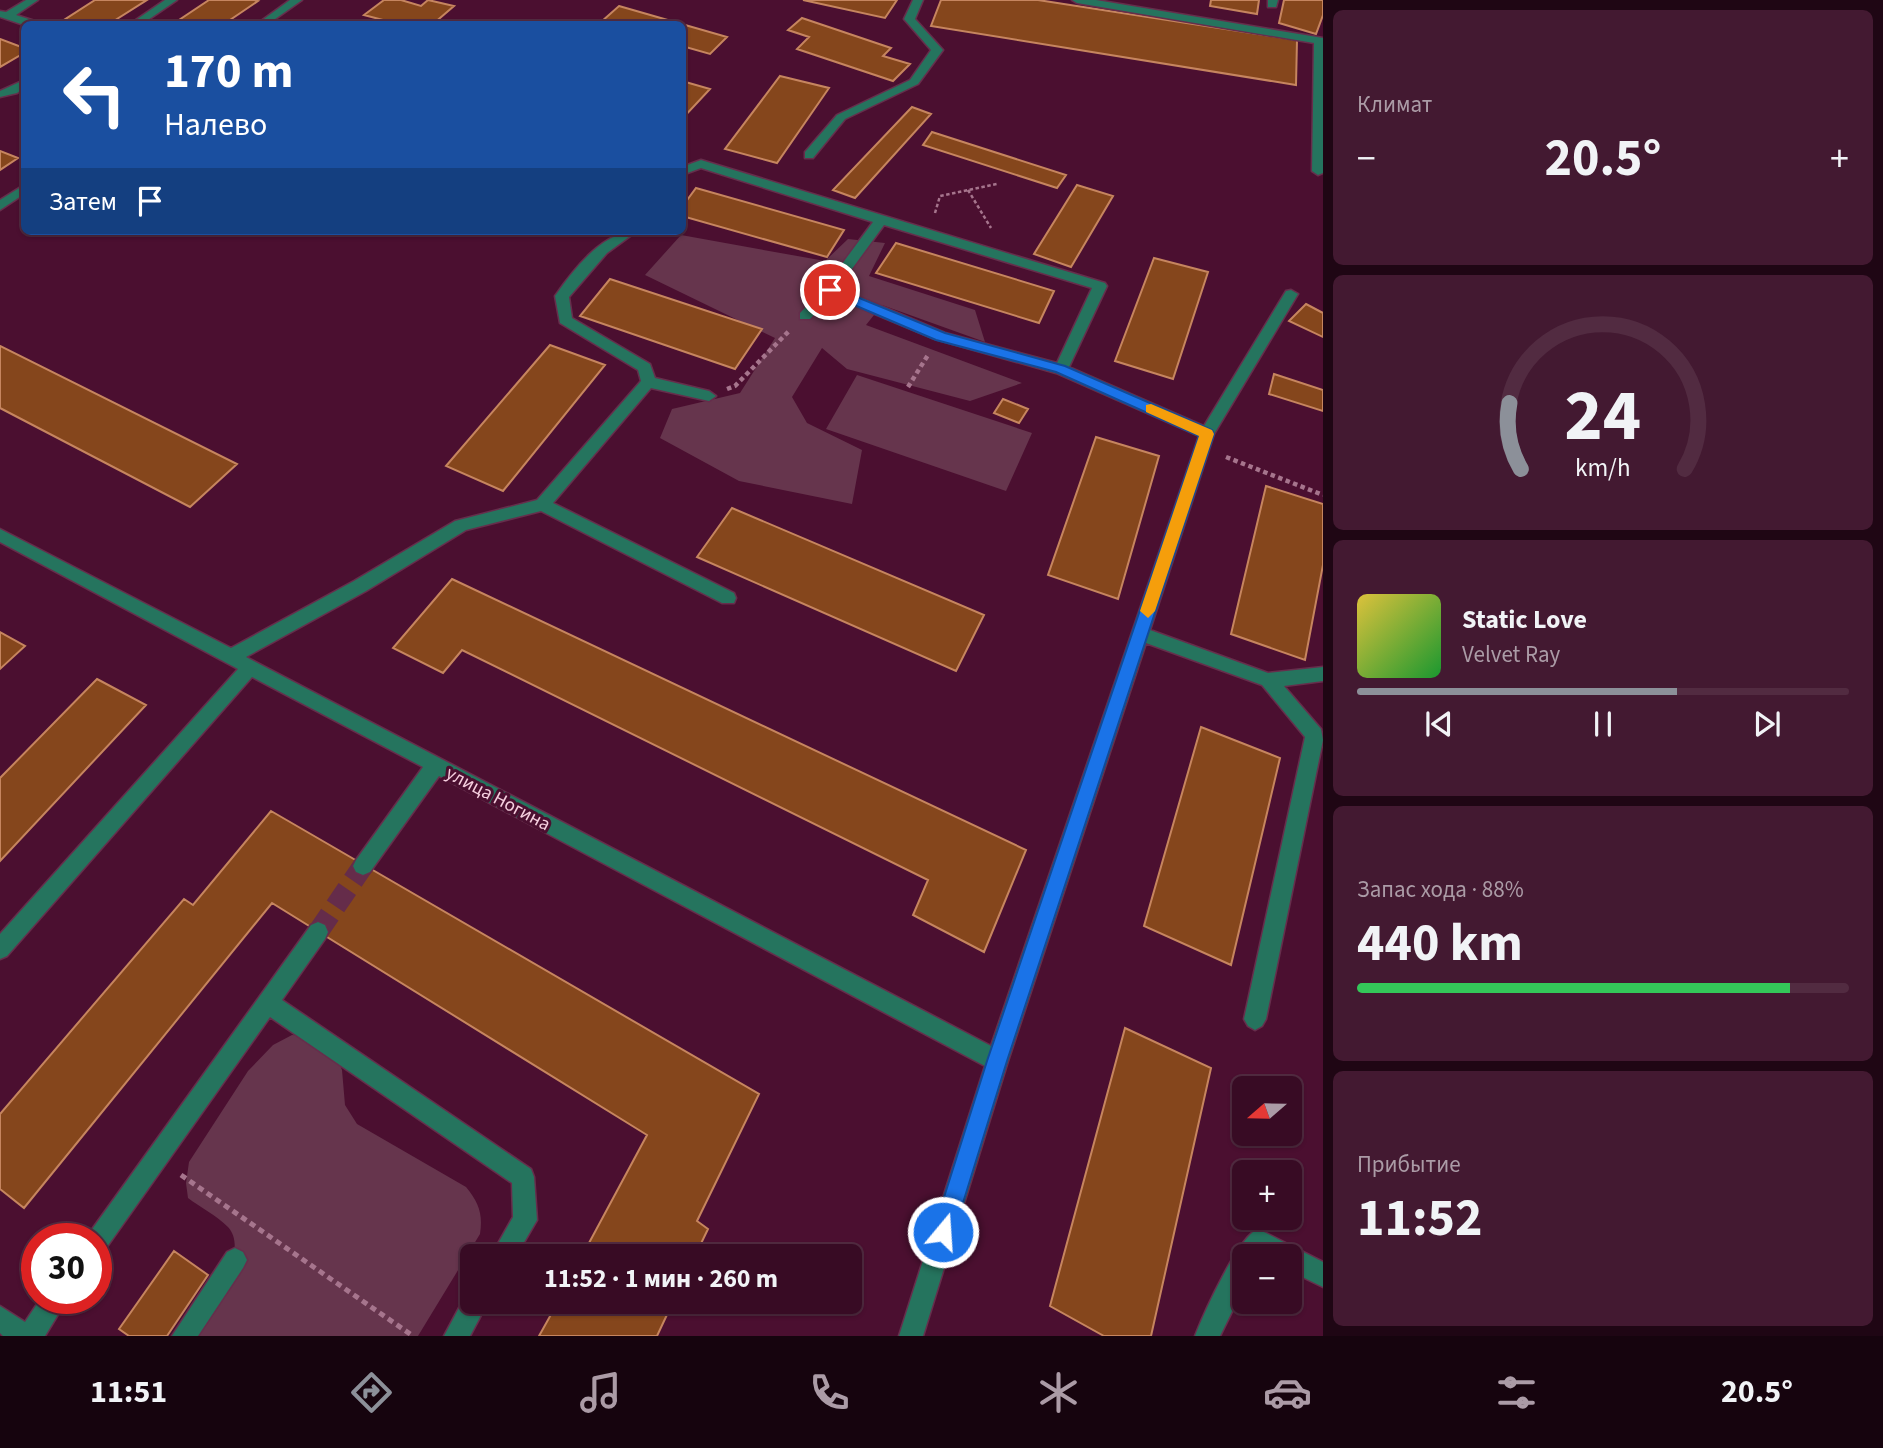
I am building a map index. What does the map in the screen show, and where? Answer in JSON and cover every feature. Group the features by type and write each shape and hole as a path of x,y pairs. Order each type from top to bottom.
{"street":[{"path":"3,15 33,0"},
{"path":"140,21 172,0"},
{"path":"266,21 297,0"},
{"path":"809,155 841,117 914,82 937,50 909,19 918,0"},
{"path":"1077,0 1320,41 1318,171"},
{"path":"3,15 24,21"},
{"path":"0,94 13,91 21,85"},
{"path":"686,170 701,164 1100,285 1061,369"},
{"path":"0,206 21,191"},
{"path":"804,316 830,290 881,220"},
{"path":"625,235 602,250 562,296 565,320 645,367 648,382"},
{"path":"830,290 940,337 1061,369 1205,441"},
{"path":"915,1334 997,1061 1205,441 1291,294"},
{"path":"648,382 709,396"},
{"path":"232,656 360,586 461,525 542,505 648,382"},
{"path":"542,505 728,598"},
{"name":"улица Ногина","path":"0,535 997,1061"},
{"path":"1140,634 1268,680 1323,674"},
{"path":"0,949 251,666"},
{"path":"1255,1019 1315,735 1268,680"},
{"path":"363,866 435,766"},
{"path":"110,1223 317,932"},
{"path":"268,1003 523,1177 525,1220 510,1244"},
{"path":"184,1336 235,1260"},
{"path":"1302,1264 1323,1275"},
{"path":"1206,1336 1232,1285"},
{"path":"30,1336 46,1314"},
{"path":"456,1336 469,1314"},
{"path":"0,1318 23,1336"}],"path":[{"path":"918,231 936,212 940,196 997,184"},
{"path":"968,190 1009,258"},
{"path":"709,396 735,386 804,316"},
{"path":"908,387 940,337"},
{"path":"1205,441 1323,495"},
{"path":"157,1158 413,1336"}],"shaded area":[{"path":"681,235 825,261 848,239 885,243 869,276 975,310 985,342 882,305 866,325 1022,383 970,401 847,369 822,348 792,397 807,423 862,450 852,504 739,481 660,438 672,409 740,393 775,338 645,275"},
{"path":"857,375 1032,433 1006,491 826,429"},
{"path":"292,1035 306,1036 337,1058 342,1070 345,1105 357,1124 466,1187 477,1204 481,1220 480,1234 474,1244 460,1244 460,1267 418,1336 196,1336 225,1282 235,1251 234,1238 228,1227 188,1198 186,1183 189,1162 248,1071 273,1045"}],"building":[{"path":"95,0 147,0 114,21 64,20"},
{"path":"209,0 258,1 228,21 178,21"},
{"path":"384,0 401,0 421,6 428,0 454,6 436,21 387,21 364,15"},
{"path":"803,0 897,0 885,18"},
{"path":"941,0 1038,0 1297,40 1296,85 931,26"},
{"path":"1211,0 1259,0 1257,14 1210,6"},
{"path":"1284,0 1323,0 1323,15 1316,34 1279,23"},
{"path":"619,6 672,21 602,21"},
{"path":"802,18 891,48 883,56 910,64 893,81 797,49 809,37 788,30"},
{"path":"686,25 727,37 710,54 686,47"},
{"path":"0,39 21,47 21,55 0,67"},
{"path":"780,76 829,88 777,163 725,149"},
{"path":"686,82 710,89 686,115"},
{"path":"912,107 931,114 855,198 833,190"},
{"path":"932,132 1066,175 1057,188 923,145"},
{"path":"0,151 18,158 0,170"},
{"path":"1077,185 1113,196 1071,267 1034,254"},
{"path":"696,188 844,230 827,257 686,217 686,202"},
{"path":"896,243 1054,291 1039,323 876,273"},
{"path":"1154,258 1208,272 1173,379 1115,361"},
{"path":"610,279 762,329 735,369 580,316"},
{"path":"1306,304 1323,313 1323,337 1289,321"},
{"path":"550,345 605,365 503,491 446,466"},
{"path":"0,346 237,464 190,507 0,408"},
{"path":"1274,374 1323,390 1323,411 1269,394"},
{"path":"1003,399 1028,409 1019,423 994,413"},
{"path":"1096,437 1159,456 1118,599 1048,575"},
{"path":"1266,486 1323,504 1323,565 1305,660 1231,634"},
{"path":"732,508 984,615 956,671 697,557"},
{"path":"452,579 1026,850 984,952 913,915 928,880 462,650 443,673 393,648"},
{"path":"0,632 25,646 0,669"},
{"path":"97,679 146,705 0,861 0,778"},
{"path":"1201,727 1280,758 1231,965 1144,926"},
{"path":"271,811 759,1094 697,1221 708,1229 701,1244 588,1244 647,1135 272,903 24,1208 0,1189 0,1114 184,899 193,905"},
{"path":"1125,1028 1211,1068 1151,1336 1104,1336 1050,1306"},
{"path":"174,1251 208,1275 167,1336 129,1336 119,1329"},
{"path":"551,1314 667,1314 657,1336 539,1336"}],"tunnel":[{"path":"318,932 363,866"}],"slow traffic":[{"path":"1148,611 1207,434 1151,409"}],"route":[{"path":"830,290 940,337 1061,369 1207,434 997,1061 943,1232"}]}
